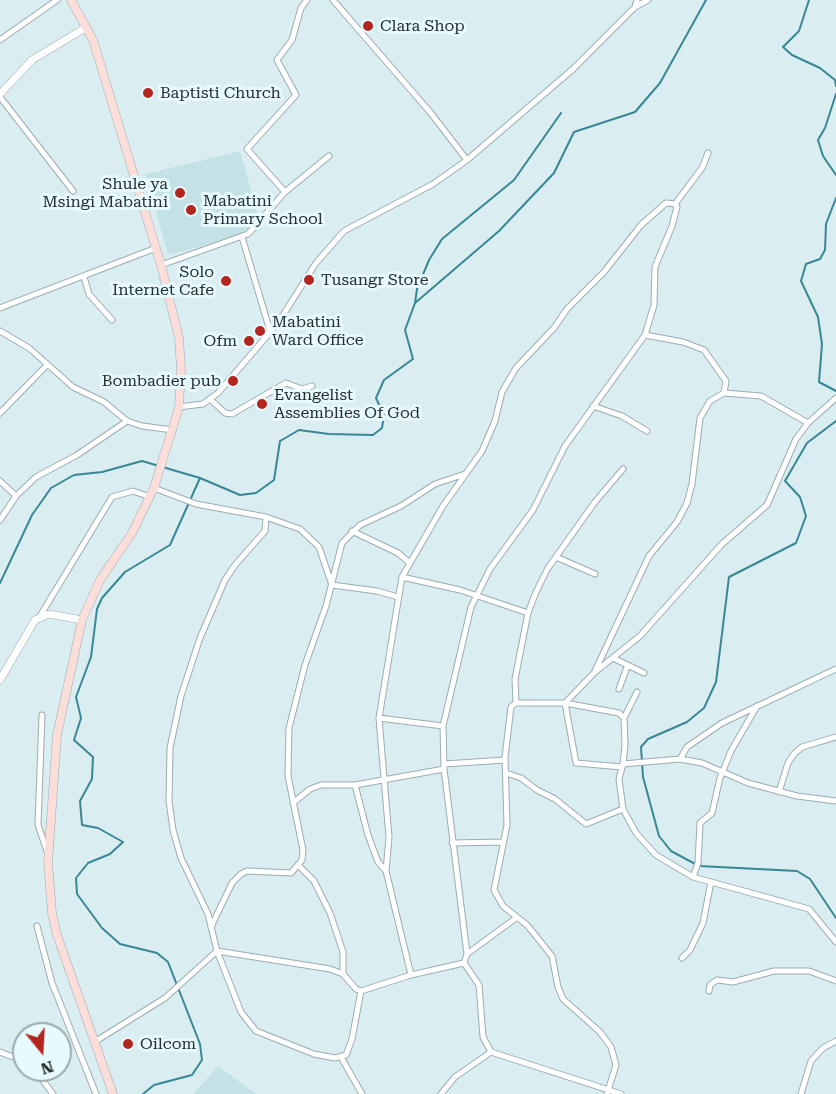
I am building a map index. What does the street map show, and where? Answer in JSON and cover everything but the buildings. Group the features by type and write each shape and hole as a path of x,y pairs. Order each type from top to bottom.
{"main road":[{"path":"71,0 93,40 156,248 179,338 181,369 179,408 159,476 127,541 100,580 82,620 57,735 48,853 50,890 57,935 113,1094"}],"street":[{"path":"0,40 57,0"},
{"path":"285,192 247,148 296,95 277,60 292,40 301,8 307,0"},
{"path":"333,0 430,112 467,160"},
{"path":"635,7 637,0"},
{"path":"179,408 203,404 210,399 286,313 316,263 344,231 433,184 467,160 565,76 635,7 648,0"},
{"path":"73,191 0,96 32,60 85,28"},
{"path":"675,204 698,174 708,153"},
{"path":"161,265 242,237 258,224 285,192 329,156"},
{"path":"411,975 386,871 388,837 379,718 402,577 485,445 495,422 502,392 516,368 554,327 567,309 604,272 641,225 666,204 675,204"},
{"path":"464,963 467,954 452,843 444,766 443,726 476,596 490,570 533,510 565,446 645,335 654,305 655,267 672,226 677,207 675,204"},
{"path":"242,237 270,331"},
{"path":"0,308 156,248"},
{"path":"84,277 89,294 112,320"},
{"path":"0,331 29,348 83,393 104,402 127,421 142,426 173,430"},
{"path":"645,335 683,342 704,350 726,381 724,393"},
{"path":"0,413 47,365"},
{"path":"210,399 225,413 232,414 286,383 302,389 312,386"},
{"path":"595,672 649,556 661,538 677,522 687,503 692,484 700,418 710,401 724,393 761,396 808,423"},
{"path":"565,703 595,672 662,614 722,544 767,505 791,446 808,423 836,398"},
{"path":"593,406 622,416 648,431"},
{"path":"0,520 16,496 36,477 77,455 127,421"},
{"path":"516,703 515,680 528,613 536,592 556,557 568,544 600,495 623,469"},
{"path":"211,927 232,883 241,874 247,871 291,873 299,866 303,850 288,776 289,728 305,665 332,585 342,543 352,531 409,502 435,484 465,474"},
{"path":"0,481 16,496"},
{"path":"154,488 196,504 266,517 300,529 315,541 332,585"},
{"path":"0,680 112,497 133,491 150,497"},
{"path":"266,517 265,531 230,573 200,638 181,696 170,748 170,801 173,830 181,858 208,914 217,951 241,1012 256,1031 298,1049 327,1057 341,1056 349,1050 361,991"},
{"path":"352,531 398,553 410,563"},
{"path":"556,557 595,574"},
{"path":"402,577 476,596 528,613"},
{"path":"332,585 377,591 398,597"},
{"path":"40,616 57,614 82,620"},
{"path":"613,658 627,667 644,673"},
{"path":"619,688 627,667"},
{"path":"680,759 687,747 708,731 836,669"},
{"path":"637,692 624,718 622,766 619,779 623,809 636,833 656,855 693,877 809,909 836,942"},
{"path":"608,1092 616,1065 611,1047 600,1032 563,999 558,987 552,956 527,925 503,906 494,890 507,825 505,760 511,706 516,703 565,703 619,713 624,718"},
{"path":"565,703 576,763 622,766 680,759 724,770 748,783 779,792 836,801"},
{"path":"693,877 698,863 700,823 712,813 724,770 738,737 757,706"},
{"path":"42,715 38,825 48,853"},
{"path":"379,718 443,726"},
{"path":"779,792 788,763 794,754 802,747 836,737"},
{"path":"293,803 310,789 321,785 355,786 444,766 505,760"},
{"path":"506,773 521,778 537,790 555,799 586,824 623,809"},
{"path":"355,786 368,835 378,862 386,871"},
{"path":"452,843 502,842"},
{"path":"299,866 314,881 330,913 343,952 343,974"},
{"path":"682,958 690,951 703,923 711,882"},
{"path":"467,954 516,918"},
{"path":"38,926 52,983 96,1094"},
{"path":"96,1041 165,998 217,951"},
{"path":"217,951 266,957 343,974 356,989 361,991 411,975 464,963"},
{"path":"464,963 479,985 483,1037 490,1052 608,1092 621,1094"},
{"path":"709,991 710,985 717,980 734,982 774,971 809,970 836,981"},
{"path":"801,1094 811,1061 823,1048 836,1041"},
{"path":"441,1094 455,1077 490,1052"},
{"path":"341,1056 362,1094"}],"shaded area":[{"path":"240,151 262,230 168,255 146,174"},
{"path":"218,1066 256,1094 193,1094"}],"waterway":[{"path":"0,583 32,515 51,488 74,475 102,472 142,461 200,478 240,495 256,493 274,480 280,441 299,430 329,434 373,435 382,428 384,415 376,398 384,380 413,359 405,330 415,303 499,231 554,173 574,132 635,112 660,83 706,0"},
{"path":"809,0 799,31 783,47 792,55 820,68 835,80 836,86"},
{"path":"836,94 825,128 818,140 823,156 836,175"},
{"path":"415,303 417,289 429,260 442,239 514,180 561,113"},
{"path":"836,198 826,224 825,250 820,259 806,264 801,281 818,317 822,344 819,382 836,391"},
{"path":"836,421 807,443 785,481 800,497 806,516 796,543 729,577 716,682 704,708 687,722 648,739 641,747 643,777 659,836 671,851 699,866 797,871 810,879 836,918"},
{"path":"143,1094 154,1085 192,1075 202,1060 200,1044 168,962 157,953 120,944 102,928 77,894 76,878 88,863 110,854 123,842 98,828 82,825 80,801 92,779 93,757 74,740 81,718 76,697 91,657 97,609 102,598 125,572 170,545 200,478"}],"place":[{"name":"Clara Shop","path":"368,26"},
{"name":"Baptisti Church","path":"148,93"},
{"name":"Shule ya Msingi Mabatini","path":"180,193"},
{"name":"Mabatini Primary School","path":"191,210"},
{"name":"Tusangr Store","path":"309,280"},
{"name":"Solo Internet Cafe","path":"226,281"},
{"name":"Mabatini Ward Office","path":"260,331"},
{"name":"Ofm","path":"249,341"},
{"name":"Bombadier pub","path":"233,381"},
{"name":"Evangelist Assemblies Of God","path":"262,404"},
{"name":"Oilcom","path":"128,1044"}]}
